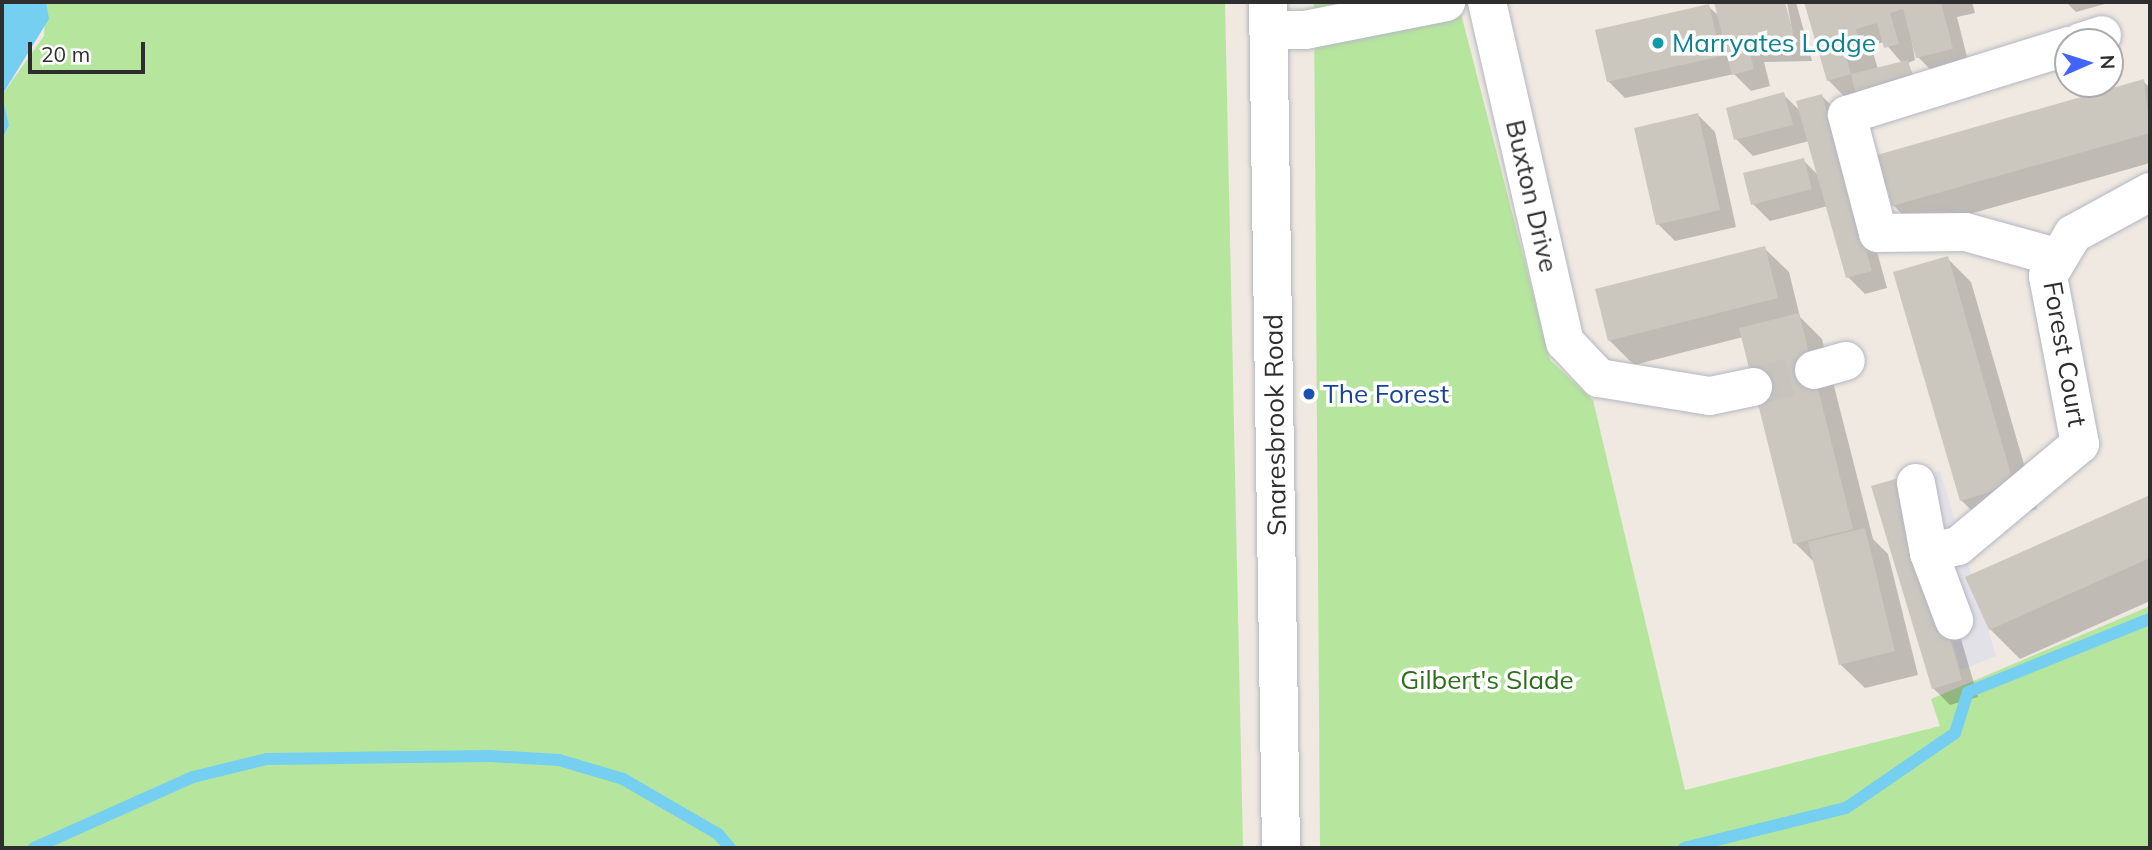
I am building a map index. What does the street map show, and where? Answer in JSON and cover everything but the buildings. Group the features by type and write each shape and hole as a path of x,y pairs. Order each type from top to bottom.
{"street":[{"path":"1268,16 1305,30 1446,2"},
{"name":"Buxton Drive","path":"1487,2 1565,342 1599,378 1710,396 1753,387"},
{"name":"Snaresbrook Road","path":"1268,16 1281,848"},
{"path":"2054,50 1847,115 1878,233 1965,232 2056,257"},
{"name":"Forest Court","path":"1929,553 1958,546 2080,444 2048,276 2056,257 2073,234 2150,192"},
{"path":"1916,483 1929,553 1954,620"}],"shaded area":[{"path":"1940,471 1996,656 1961,670 1905,478"}],"green space":[{"path":"46,2 1225,2 1243,848 2,848 2,140 9,125 2,95 44,36"},
{"name":"Gilbert's Slade","path":"1314,2 1458,2 1550,360 1593,400 1685,790 1940,726 1931,699 2150,606 2150,848 1320,848"}],"water":[{"path":"2,2 46,2 49,19 2,95"},
{"path":"2,95 9,125 2,140"}],"waterway":[{"path":"1684,848 1846,808 1955,733 1968,692 2150,619"},
{"path":"34,848 193,777 267,759 489,756 559,760 623,779 718,834 730,848"}],"tunnel":[{"path":"1753,387 1814,370"}],"place":[{"name":"Marryates Lodge","path":"1658,43"},
{"name":"The Forest","path":"1309,394"}]}
